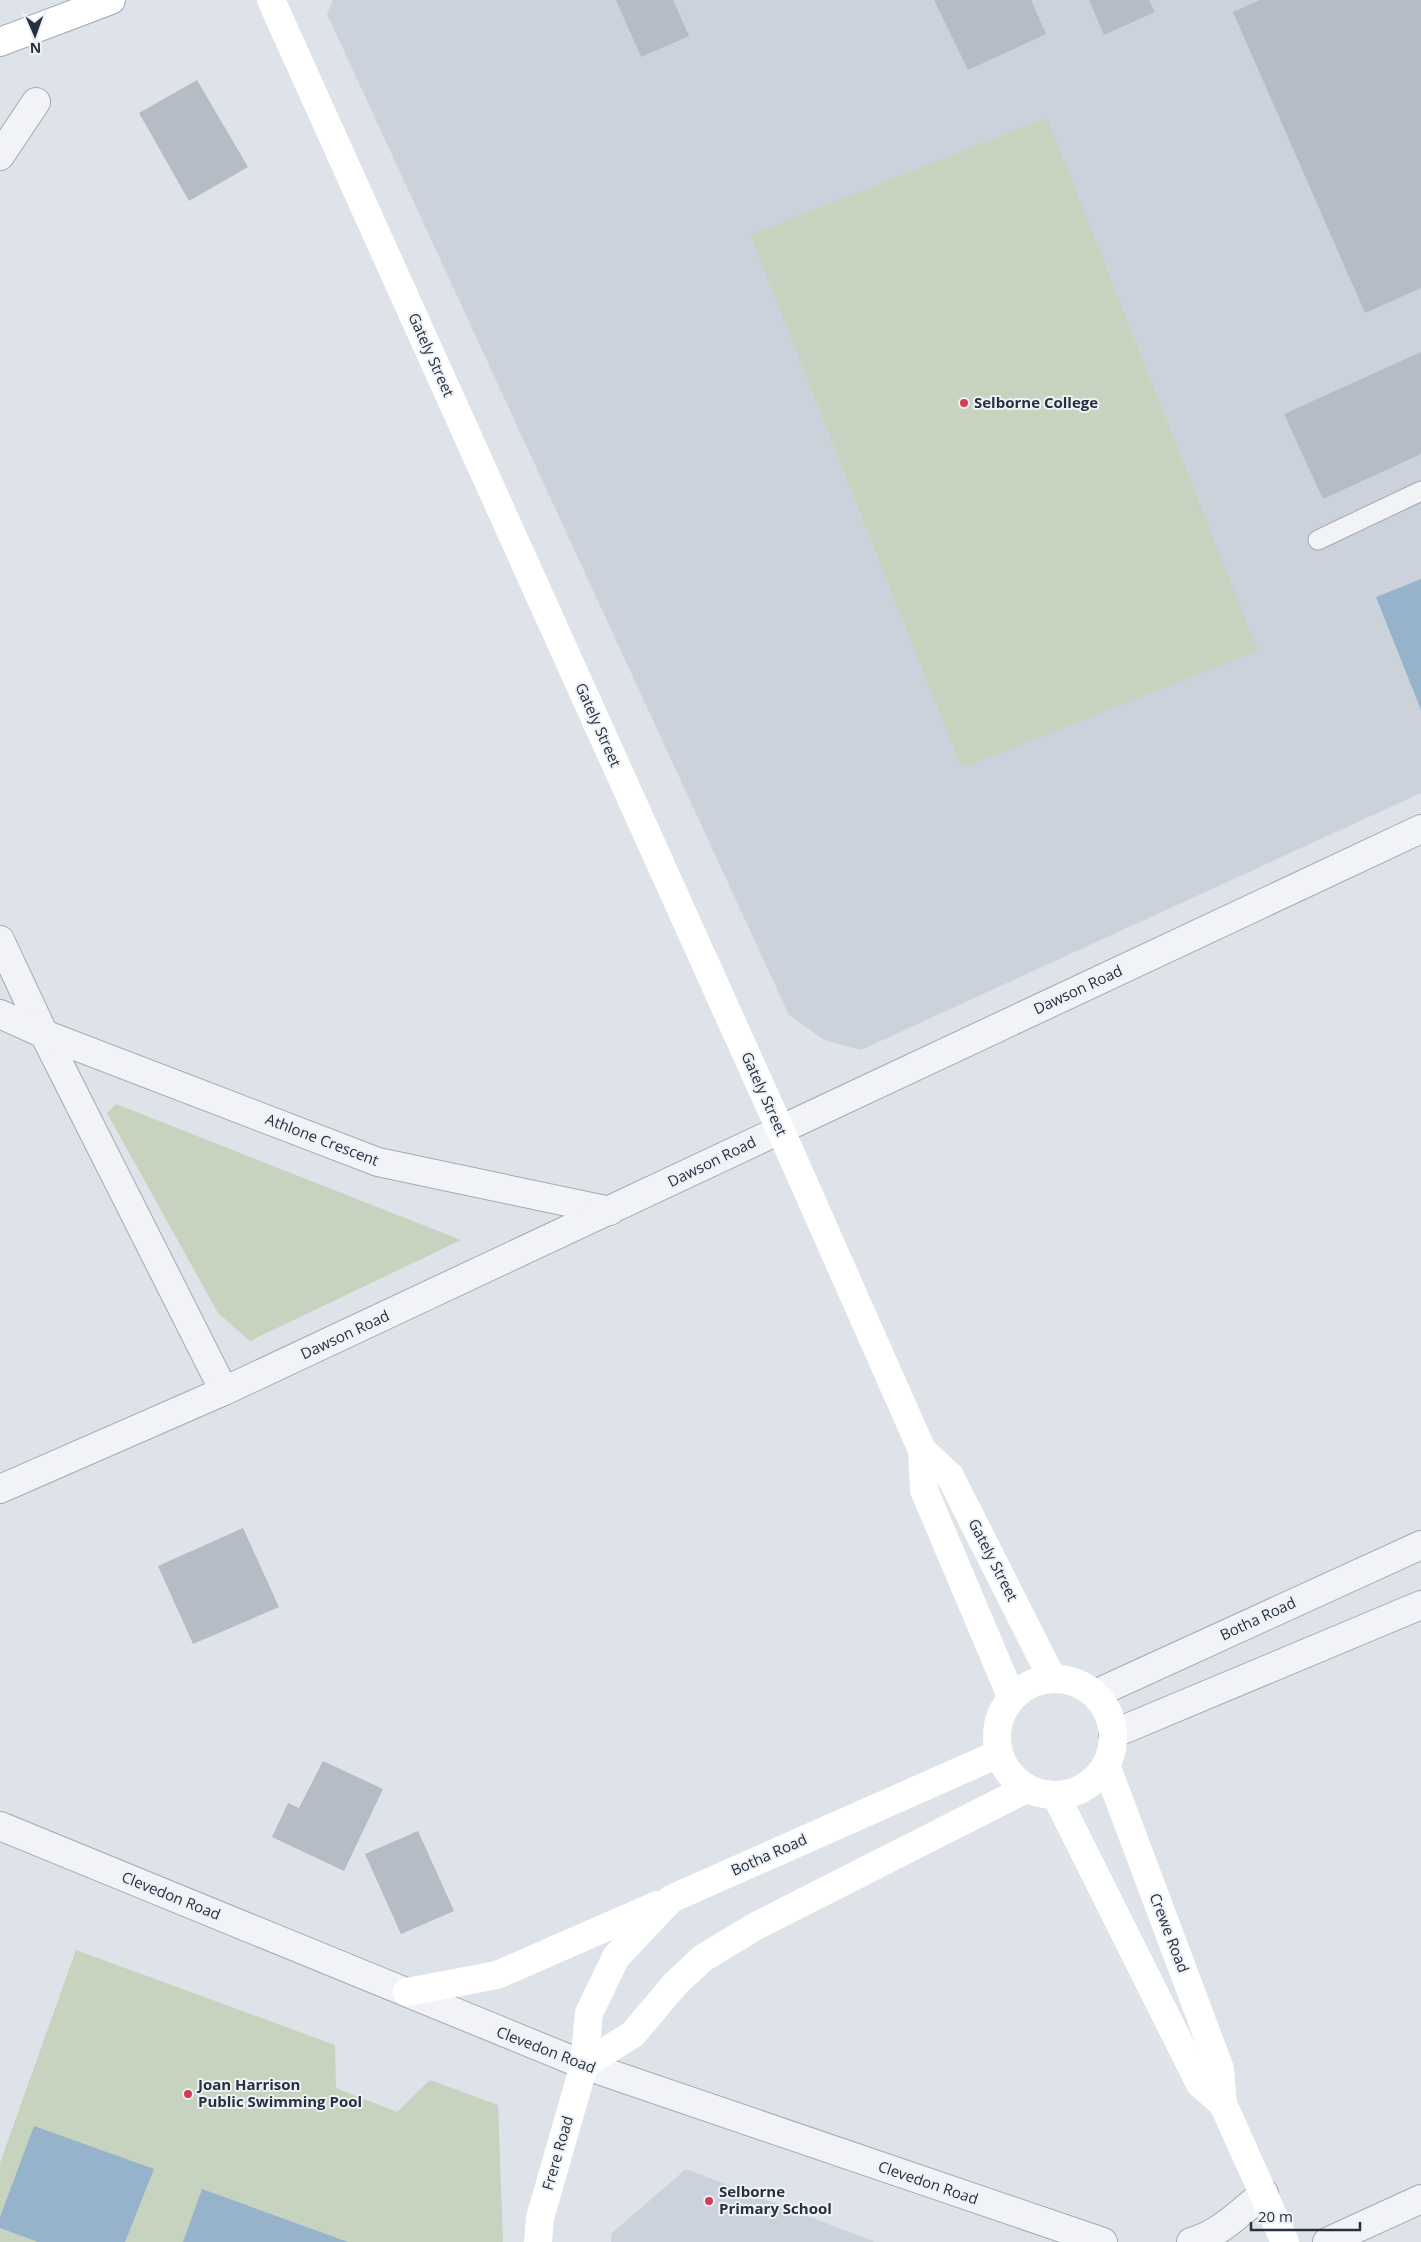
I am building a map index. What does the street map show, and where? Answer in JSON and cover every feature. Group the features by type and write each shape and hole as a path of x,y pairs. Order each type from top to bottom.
{"street":[{"path":"0,42 111,0"},
{"name":"Gately Street","path":"271,0 780,1129 922,1450 924,1490 1011,1696"},
{"path":"0,156 36,102"},
{"name":"Dawson Road","path":"0,1489 224,1392 1421,829"},
{"path":"0,940 44,1034 224,1392"},
{"name":"Athlone Crescent","path":"0,1014 44,1034 378,1162 610,1212"},
{"name":"Gately Street","path":"922,1450 950,1476 1052,1678"},
{"name":"Botha Road","path":"1095,1694 1421,1545"},
{"path":"1113,1734 1421,1605"},
{"path":"1052,1678 1067,1679 1082,1684 1095,1694 1104,1705 1111,1719 1113,1734 1112,1750 1106,1765 1098,1777 1086,1787 1056,1796 1026,1789 1014,1780 1004,1768 998,1754 1002,1709 1011,1696 1023,1686 1052,1678"},
{"name":"Botha Road","path":"589,2013 616,1957 671,1899 998,1754"},
{"name":"Crewe Road","path":"1106,1765 1220,2069 1223,2104 1285,2242"},
{"path":"584,2065 634,2034 676,1983 703,1958 756,1926 1026,1789"},
{"name":"Crewe Road","path":"1056,1796 1200,2084 1223,2104"},
{"name":"Clevedon Road","path":"0,1826 584,2065 1103,2242"},
{"path":"407,1992 497,1975 671,1899"},
{"name":"Frere Road","path":"538,2242 540,2218 584,2065 589,2013"},
{"path":"1191,2242 1203,2239 1225,2226 1264,2193"},
{"path":"1327,2242 1421,2199"}],"lane":[{"path":"1318,540 1421,491"}],"shaded area":[{"name":"Selborne College","path":"333,0 1421,0 1421,793 861,1050 824,1040 789,1015 327,14"},
{"name":"Selborne Primary School","path":"686,2169 875,2242 611,2242 612,2233"}],"green space":[{"path":"1047,118 1258,651 962,768 750,235"},
{"path":"116,1104 461,1240 250,1341 218,1313 107,1113"},
{"name":"Joan Harrison Public Swimming Pool","path":"76,1950 335,2045 336,2088 397,2112 430,2080 498,2105 503,2242 0,2242 0,2163"}],"water":[{"path":"1421,579 1421,710 1376,597"},
{"path":"34,2126 154,2169 125,2242 38,2242 0,2228 0,2217"},
{"path":"202,2189 348,2242 183,2242"}],"building":[{"path":"616,0 673,0 689,36 641,57"},
{"path":"934,0 1031,0 1046,34 968,70"},
{"path":"1089,0 1149,0 1155,12 1104,35"},
{"path":"1260,0 1421,0 1421,288 1365,313 1233,12"},
{"path":"197,80 248,167 189,201 139,113"},
{"path":"1421,352 1421,454 1323,499 1284,414"},
{"path":"243,1528 279,1607 193,1644 158,1566"},
{"path":"323,1761 383,1789 344,1871 272,1837 288,1803 299,1808"},
{"path":"418,1831 454,1911 401,1934 365,1854"}],"place":[{"name":"Selborne College","path":"964,403"},
{"name":"Joan Harrison Public Swimming Pool","path":"188,2094"},
{"name":"Selborne Primary School","path":"709,2201"}]}
